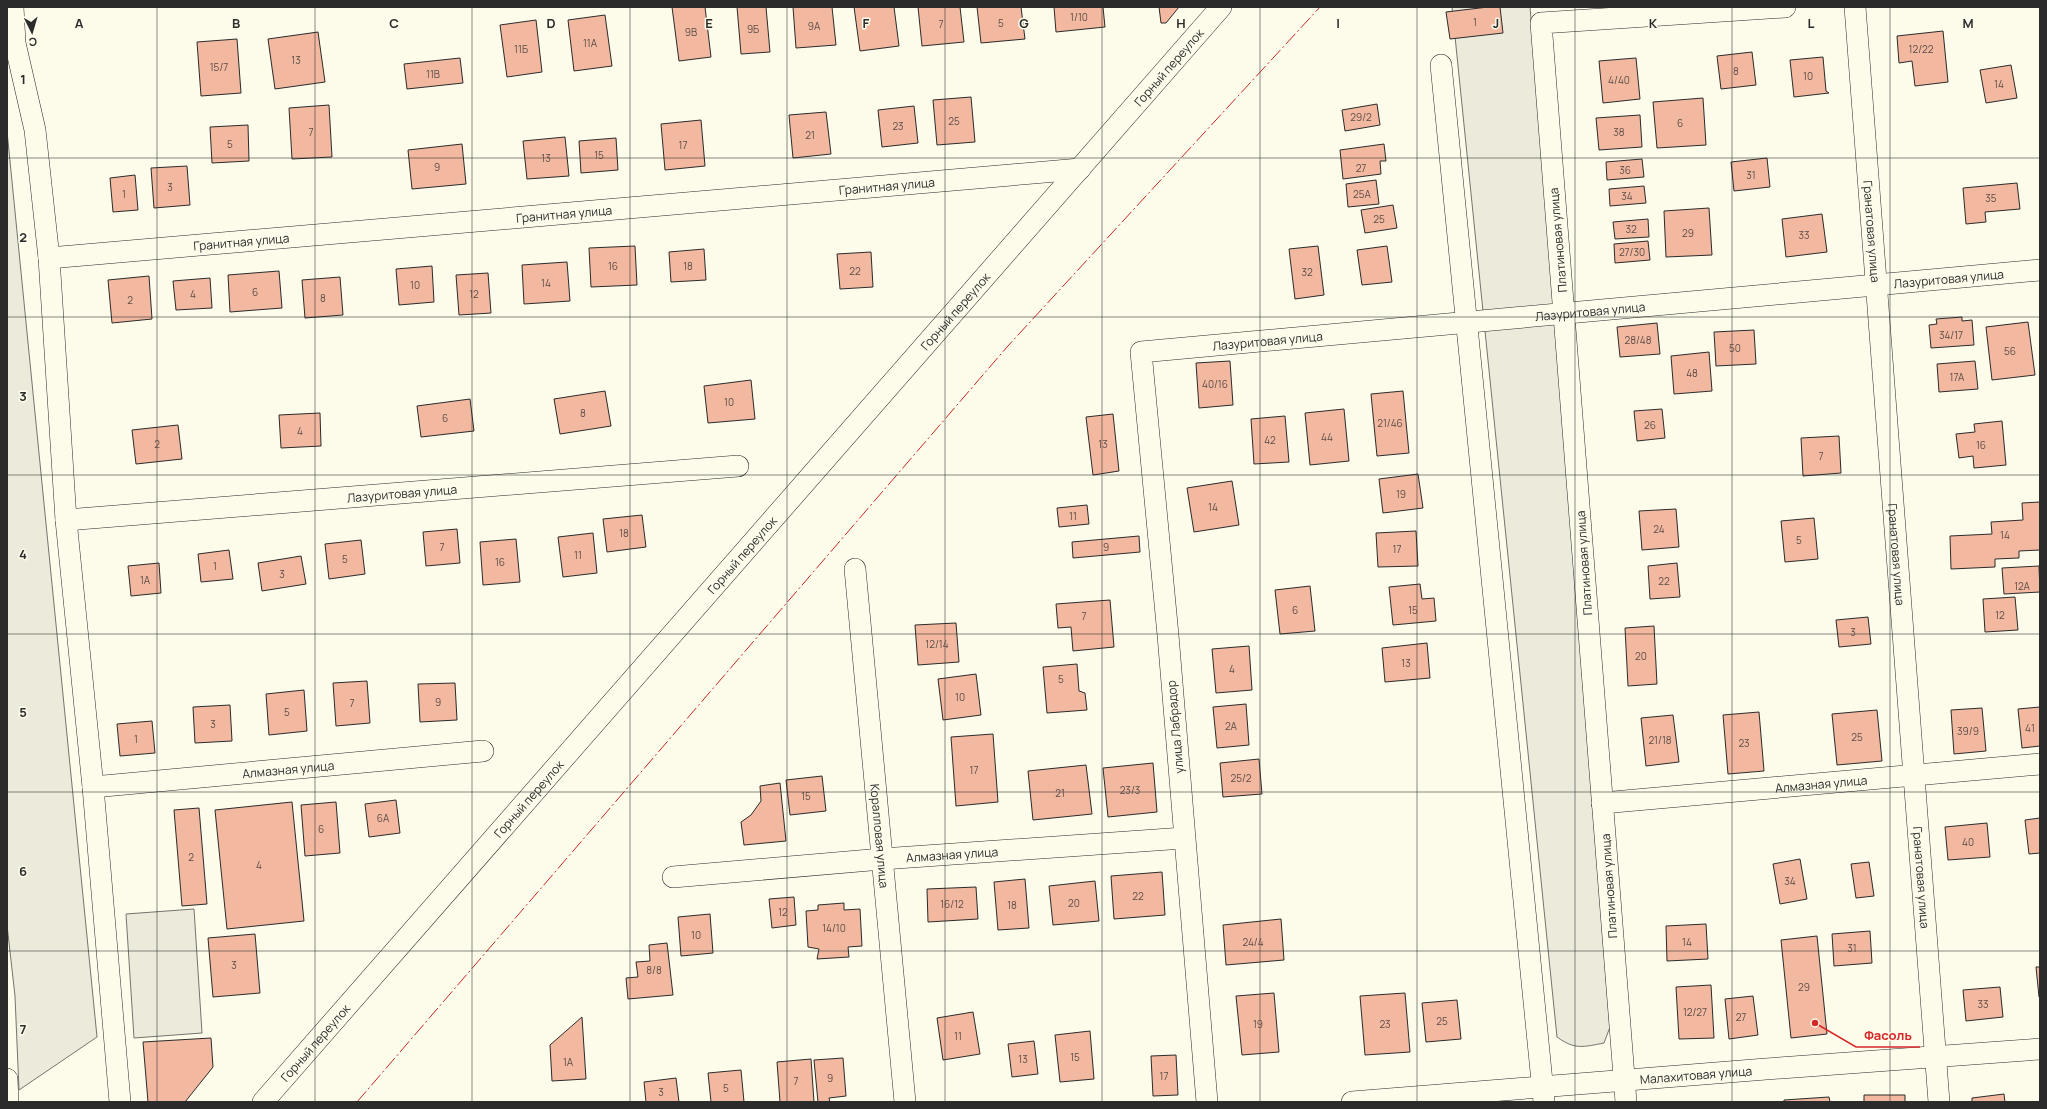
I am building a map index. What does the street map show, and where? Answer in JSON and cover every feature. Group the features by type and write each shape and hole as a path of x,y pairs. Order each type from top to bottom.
{"street":[{"path":"13,7 15,43 35,130 50,258 66,520 93,786 120,1102"},
{"name":"Горный переулок","path":"263,1102 1221,7"},
{"name":"Платиновая улица","path":"1626,1102 1541,23 1785,7"},
{"name":"Гранатовая улица","path":"1856,7 1913,776 1939,1102"},
{"path":"1441,65 1544,1095"},
{"name":"Гранитная улица","path":"50,258 1080,169"},
{"name":"Лазуритовая улица","path":"1141,352 2040,270"},
{"name":"улица Лабрадор","path":"1141,352 1168,635 1207,1102"},
{"name":"Лазуритовая улица","path":"66,520 738,466"},
{"name":"Коралловая улица","path":"855,569 905,1102"},
{"name":"Алмазная улица","path":"93,786 483,752"},
{"name":"Алмазная улица","path":"1602,803 2040,764"},
{"name":"Алмазная улица","path":"673,878 882,859 1184,838"},
{"name":"Малахитовая улица","path":"1352,1102 1544,1095 1624,1080 2040,1049"},
{"path":"7,1079 8,1102"}],"shaded area":[{"path":"1452,7 1530,7 1610,1027 1604,1043 1590,1046 1574,1046 1557,1037"},
{"path":"7,131 97,1037 19,1090 15,996 7,925"},
{"path":"194,909 202,1033 134,1038 126,914"}],"building":[{"path":"672,7 705,7 711,57 679,61"},
{"path":"737,7 766,7 770,52 741,54"},
{"path":"793,7 832,7 836,45 796,48"},
{"path":"854,7 894,7 899,46 860,51"},
{"path":"918,7 960,7 964,42 922,46"},
{"path":"977,7 1021,7 1025,39 981,43"},
{"path":"1054,7 1103,7 1105,27 1056,32"},
{"path":"1159,7 1179,7 1166,23 1161,23"},
{"path":"1500,7 1503,33 1450,39 1446,12"},
{"path":"605,15 612,66 574,71 568,20"},
{"path":"536,20 542,72 507,77 500,25"},
{"path":"1943,31 1948,82 1915,86 1912,61 1899,63 1897,36"},
{"path":"318,32 325,82 275,89 268,39"},
{"path":"237,39 241,93 201,96 197,42"},
{"path":"1752,52 1756,85 1721,89 1717,56"},
{"path":"1823,57 1826,91 1829,93 1794,97 1790,60"},
{"path":"460,58 463,83 407,89 404,64"},
{"path":"1636,58 1640,99 1603,103 1599,61"},
{"path":"2011,65 2017,98 1986,103 1980,70"},
{"path":"971,97 975,142 937,145 933,100"},
{"path":"1703,98 1706,145 1657,148 1653,102"},
{"path":"1377,104 1380,125 1345,131 1342,110"},
{"path":"329,105 332,157 292,159 289,108"},
{"path":"914,106 918,143 882,147 878,110"},
{"path":"826,112 831,154 793,158 789,115"},
{"path":"1640,115 1642,147 1599,150 1596,118"},
{"path":"701,120 705,166 665,170 661,124"},
{"path":"248,125 249,161 212,163 210,127"},
{"path":"565,137 569,176 527,179 523,141"},
{"path":"616,138 618,170 581,173 579,141"},
{"path":"462,144 466,184 412,189 408,150"},
{"path":"1384,144 1386,161 1380,161 1381,174 1343,179 1340,150"},
{"path":"1767,158 1770,187 1734,191 1731,162"},
{"path":"1642,159 1644,177 1607,180 1606,162"},
{"path":"187,166 190,205 154,208 151,168"},
{"path":"135,175 138,210 113,212 110,178"},
{"path":"1376,180 1379,204 1348,207 1346,184"},
{"path":"2017,183 2020,209 1985,212 1986,222 1966,224 1963,188"},
{"path":"1644,186 1646,203 1610,206 1609,189"},
{"path":"1393,205 1397,228 1365,233 1361,210"},
{"path":"1709,208 1712,255 1666,257 1664,211"},
{"path":"1822,214 1827,252 1786,257 1782,219"},
{"path":"1648,219 1649,237 1615,239 1613,222"},
{"path":"1648,241 1650,260 1615,263 1614,244"},
{"path":"635,246 637,285 591,287 589,248"},
{"path":"1318,246 1324,295 1295,299 1289,249"},
{"path":"1387,246 1392,282 1362,285 1357,250"},
{"path":"704,249 706,280 671,282 669,252"},
{"path":"871,252 873,287 840,289 837,254"},
{"path":"567,262 570,301 524,304 522,265"},
{"path":"432,266 434,302 399,305 396,269"},
{"path":"279,271 282,308 230,312 228,275"},
{"path":"488,273 491,313 459,315 456,275"},
{"path":"149,276 152,319 112,323 108,280"},
{"path":"340,277 343,315 305,318 302,280"},
{"path":"210,278 212,308 176,310 173,281"},
{"path":"1962,317 1962,321 1972,320 1974,345 1931,348 1929,325 1937,324 1936,319"},
{"path":"2028,322 2035,375 1992,380 1986,327"},
{"path":"1657,323 1660,354 1620,357 1617,327"},
{"path":"1754,330 1756,364 1716,366 1714,332"},
{"path":"1709,352 1712,391 1674,394 1671,356"},
{"path":"1230,361 1233,405 1199,408 1196,363"},
{"path":"1975,361 1978,389 1939,392 1937,364"},
{"path":"751,380 755,419 708,423 704,386"},
{"path":"605,391 611,426 560,434 554,399"},
{"path":"1403,391 1409,453 1377,456 1371,394"},
{"path":"470,399 474,431 421,437 417,406"},
{"path":"1344,409 1349,461 1310,465 1305,413"},
{"path":"1662,409 1665,438 1637,441 1634,411"},
{"path":"320,413 321,446 281,448 279,415"},
{"path":"1113,414 1119,471 1093,475 1086,417"},
{"path":"1285,416 1289,462 1254,464 1251,419"},
{"path":"2002,421 2006,465 1974,468 1973,456 1959,458 1956,434 1975,432 1974,424"},
{"path":"178,425 182,459 136,464 132,430"},
{"path":"1839,436 1841,473 1803,476 1801,438"},
{"path":"1418,474 1423,508 1383,513 1379,479"},
{"path":"1232,481 1239,525 1194,532 1187,488"},
{"path":"2040,502 2040,550 2019,551 2019,558 1995,559 1995,567 1951,569 1950,536 1992,534 1991,522 2023,520 2022,503"},
{"path":"1087,505 1089,524 1059,527 1057,508"},
{"path":"1676,509 1679,547 1642,550 1639,511"},
{"path":"642,515 646,547 607,552 603,519"},
{"path":"1814,518 1818,559 1785,562 1781,521"},
{"path":"457,529 460,563 426,566 423,532"},
{"path":"1416,531 1418,566 1378,567 1376,533"},
{"path":"593,533 597,573 563,577 558,537"},
{"path":"1139,536 1140,552 1073,558 1072,542"},
{"path":"516,539 520,582 483,585 480,542"},
{"path":"361,540 365,574 329,579 325,544"},
{"path":"229,550 233,579 201,582 198,554"},
{"path":"301,556 306,584 262,591 258,563"},
{"path":"159,563 161,593 131,596 128,566"},
{"path":"1677,563 1680,597 1650,599 1648,566"},
{"path":"2039,566 2040,592 2004,594 2002,568"},
{"path":"1420,584 1422,599 1434,598 1436,621 1393,625 1389,587"},
{"path":"1310,586 1315,631 1280,634 1275,590"},
{"path":"2015,597 2018,630 1985,632 1983,599"},
{"path":"1110,600 1114,647 1073,651 1071,627 1058,628 1056,604"},
{"path":"1868,617 1871,644 1839,647 1836,620"},
{"path":"956,623 959,662 918,665 915,625"},
{"path":"1654,626 1657,684 1628,686 1625,628"},
{"path":"1427,643 1430,678 1385,682 1382,648"},
{"path":"1249,646 1252,690 1216,693 1212,649"},
{"path":"1077,664 1079,691 1085,693 1087,710 1047,713 1043,667"},
{"path":"976,674 981,715 943,720 938,679"},
{"path":"367,681 370,723 336,726 333,683"},
{"path":"455,683 457,720 420,722 418,684"},
{"path":"304,690 307,731 269,735 266,694"},
{"path":"1246,704 1249,745 1217,748 1213,707"},
{"path":"230,705 232,741 195,743 193,707"},
{"path":"2040,707 2040,746 2022,748 2018,709"},
{"path":"1982,708 1986,751 1954,754 1951,710"},
{"path":"1877,710 1882,761 1837,765 1832,714"},
{"path":"1759,712 1764,771 1728,774 1723,715"},
{"path":"1673,715 1679,762 1646,766 1641,718"},
{"path":"152,721 155,753 120,756 117,724"},
{"path":"993,734 998,802 956,806 951,737"},
{"path":"1259,759 1262,794 1223,797 1220,763"},
{"path":"1153,763 1157,812 1108,817 1103,768"},
{"path":"1086,765 1092,814 1033,820 1028,771"},
{"path":"822,776 826,811 790,815 786,780"},
{"path":"780,783 786,841 744,845 741,822 751,815 761,801 760,786"},
{"path":"396,800 400,833 369,837 365,804"},
{"path":"292,802 304,921 227,929 215,810"},
{"path":"336,802 340,853 305,856 301,805"},
{"path":"199,808 207,904 182,906 174,810"},
{"path":"2040,818 2040,853 2029,854 2025,820"},
{"path":"1987,823 1990,857 1948,860 1945,827"},
{"path":"1800,859 1807,899 1780,904 1773,864"},
{"path":"1869,862 1874,896 1856,898 1851,864"},
{"path":"1162,872 1165,915 1114,919 1111,876"},
{"path":"1025,879 1029,928 998,930 994,882"},
{"path":"1095,881 1099,921 1053,925 1049,886"},
{"path":"976,887 978,919 928,922 927,889"},
{"path":"794,897 796,925 772,928 769,899"},
{"path":"844,903 844,910 860,909 862,946 848,947 849,957 817,959 819,949 808,947 806,911 818,910 818,905"},
{"path":"710,914 713,953 681,956 678,917"},
{"path":"1281,919 1284,960 1226,965 1223,925"},
{"path":"1706,924 1708,959 1667,961 1666,926"},
{"path":"1870,931 1872,963 1834,966 1832,934"},
{"path":"255,934 260,993 213,997 208,938"},
{"path":"1817,936 1827,1034 1791,1038 1781,940"},
{"path":"667,943 673,995 628,999 626,978 638,977 636,962 650,961 649,945"},
{"path":"2036,967 2040,967 2040,997 2039,997"},
{"path":"1711,985 1714,1038 1679,1039 1676,987"},
{"path":"2000,987 2003,1017 1966,1021 1963,990"},
{"path":"1274,993 1279,1052 1242,1055 1236,996"},
{"path":"1405,993 1410,1052 1365,1055 1360,996"},
{"path":"1753,996 1758,1035 1729,1039 1725,999"},
{"path":"1457,1000 1461,1039 1426,1042 1422,1003"},
{"path":"973,1012 980,1054 943,1060 937,1018"},
{"path":"582,1017 586,1079 552,1081 550,1045"},
{"path":"1090,1031 1094,1079 1060,1082 1055,1035"},
{"path":"211,1038 213,1067 185,1102 148,1102 143,1042"},
{"path":"1034,1041 1038,1074 1012,1077 1008,1044"},
{"path":"1176,1055 1178,1095 1153,1096 1151,1056"},
{"path":"843,1058 846,1096 829,1098 830,1102 818,1102 814,1060"},
{"path":"811,1059 814,1102 780,1102 777,1062"},
{"path":"741,1070 744,1102 711,1102 708,1073"},
{"path":"676,1078 679,1102 646,1102 644,1082"},
{"path":"2004,1094 2005,1102 1972,1102 1972,1098"},
{"path":"1864,1095 1905,1095 1905,1102 1864,1102"},
{"path":"1829,1097 1830,1102 1784,1102 1784,1100"}],"power":[{"path":"357,1102 1007,347 1320,7"}],"place":[{"name":"Фасоль","path":"1815,1023"}]}
